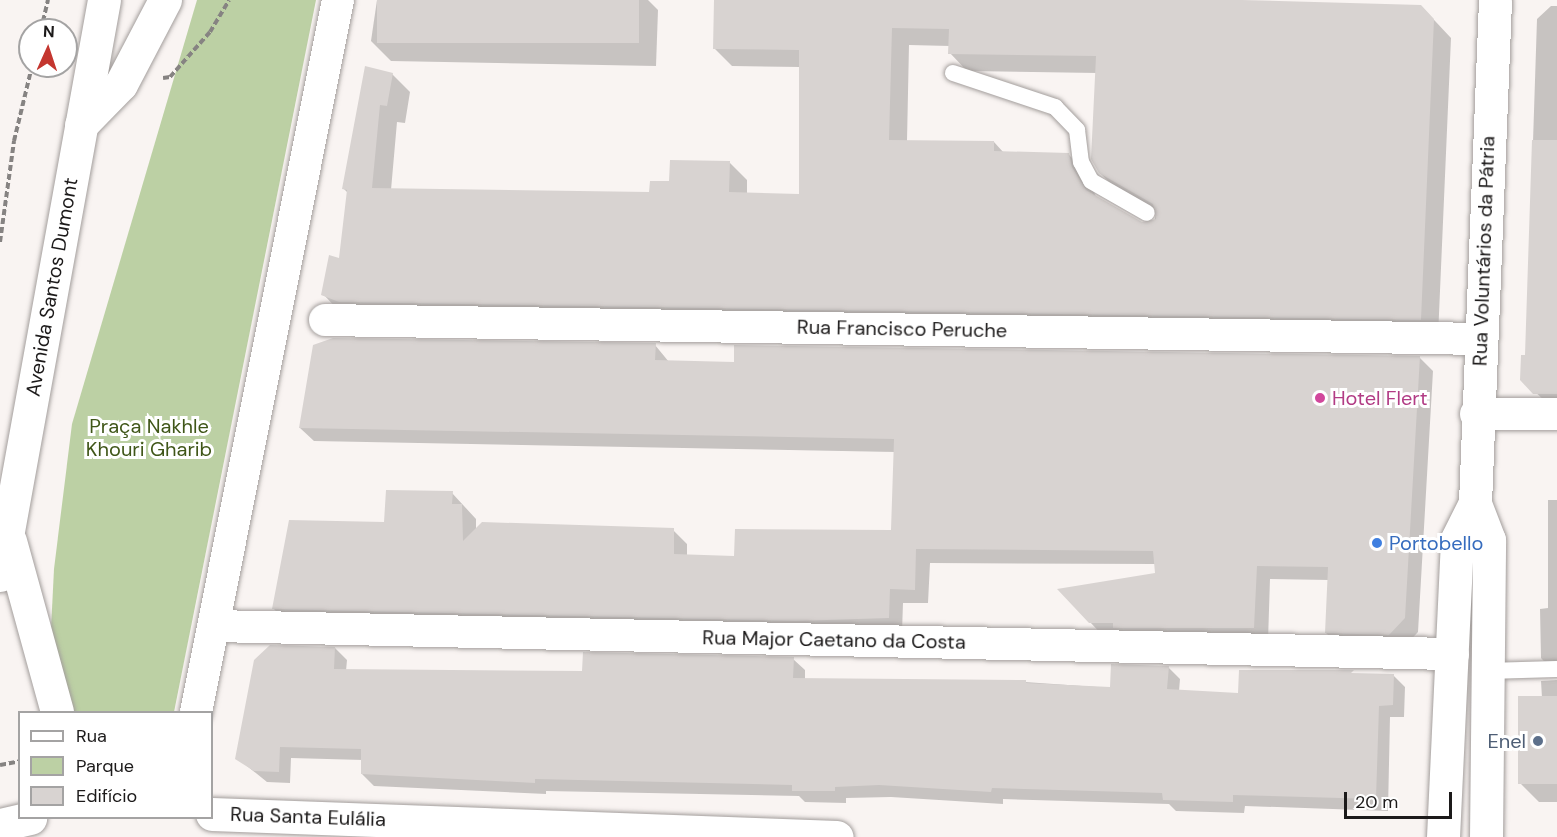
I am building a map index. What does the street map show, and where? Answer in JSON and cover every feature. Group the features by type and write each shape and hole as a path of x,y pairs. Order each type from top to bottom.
{"main road":[{"name":"Avenida Santos Dumont","path":"0,575 104,0"},
{"path":"81,125 121,84 165,0"},
{"name":"Rua Voluntários da Pátria","path":"1486,837 1489,540 1475,503 1476,414 1495,0"},
{"name":"Rua Voluntários da Pátria","path":"1443,837 1453,654 1456,539 1475,503"},
{"path":"7,531 57,711"},
{"name":"Rua Santa Eulália","path":"213,814 837,837"},
{"path":"0,825 26,819"}],"street":[{"path":"196,711 215,626 308,137 338,0"},
{"name":"Rua Francisco Peruche","path":"325,320 1480,339"},
{"path":"1476,414 1557,414"},
{"name":"Rua Major Caetano da Costa","path":"215,626 1453,654"}],"lane":[{"path":"953,73 1055,107 1077,130 1081,162 1091,181 1147,213"},
{"path":"1487,671 1557,669"}],"path":[{"path":"44,18 48,0"},
{"path":"210,32 229,0"},
{"path":"0,242 14,141 29,78"},
{"path":"0,765 18,761"}],"green space":[{"name":"Praça Nakhle Khouri Gharib","path":"197,0 316,0 174,711 73,711 66,702 50,649 54,569 72,424"}],"building":[{"path":"377,0 639,0 639,43 377,43"},
{"path":"714,0 1242,0 1421,5 1434,19 1421,320 339,302 321,295 329,255 339,258 347,190 342,189 365,66 393,73 387,106 380,105 372,188 649,192 650,181 669,181 670,160 730,161 729,192 799,194 799,50 713,49","holes":["892,28 949,29 948,54 1096,56 1091,159 1099,173 1153,204 1156,219 1142,222 1086,190 1072,167 1069,153 994,151 994,141 889,140"]},
{"path":"1532,140 1557,140 1557,394 1533,394 1520,380 1521,355 1525,355"},
{"path":"333,338 656,343 655,360 734,362 734,345 1420,356 1405,618 1389,635 1325,633 1328,567 1257,566 1254,628 1113,628 1113,623 1089,623 1057,589 1155,573 1153,551 916,549 915,590 890,589 889,618 796,621 272,609 289,520 384,522 386,490 453,491 452,504 462,504 463,541 482,522 674,528 674,554 734,556 735,529 891,530 894,439 299,428 313,345"},
{"path":"270,645 335,647 334,669 582,671 583,652 794,657 793,678 1026,680 1026,683 1110,687 1111,664 1169,666 1167,689 1238,693 1239,670 1354,670 1351,673 1394,674 1393,705 1379,706 1376,799 1233,795 1233,802 1163,800 1162,793 992,788 991,792 879,785 835,787 835,791 792,791 792,785 535,779 535,783 361,774 361,749 280,747 279,772 254,771 235,759 254,660"},
{"name":"Enel","path":"1518,696 1557,696 1557,784 1518,784"}],"place":[{"name":"Hotel Flert","path":"1320,398"},
{"name":"Portobello","path":"1377,543"},
{"name":"Enel","path":"1538,741"}]}
